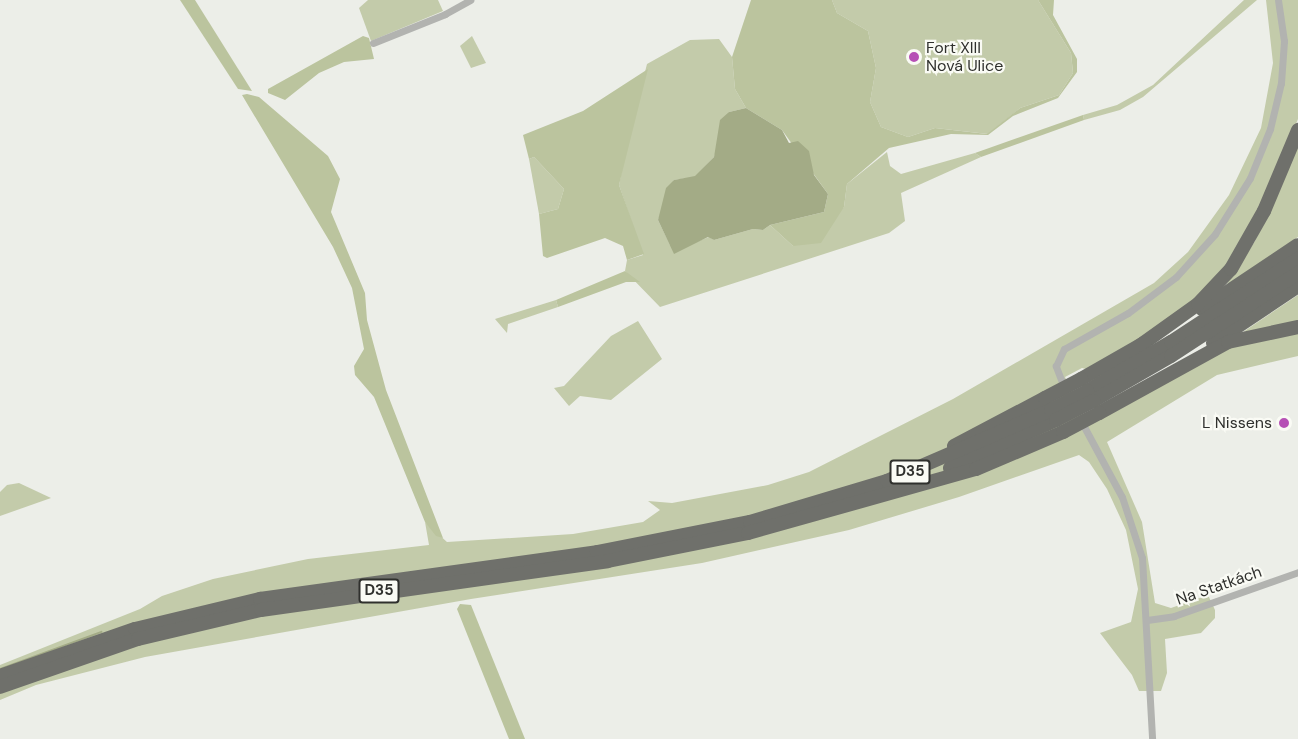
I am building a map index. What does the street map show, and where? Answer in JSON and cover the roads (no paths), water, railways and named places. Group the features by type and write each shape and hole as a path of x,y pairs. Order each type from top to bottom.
{"highway":[{"path":"1090,396 1138,347 1198,304 1231,269 1264,211 1298,130"},
{"path":"1138,347 1298,245"},
{"name":"D35","path":"1090,396 1298,259"},
{"name":"D35","path":"0,687 138,639 214,619 364,592 658,552 748,533 878,496 984,454 1090,396 1171,356 1298,273"},
{"path":"1161,377 1298,286"},
{"path":"1054,415 1090,396 1161,377 1228,342 1298,327"},
{"name":"D35","path":"0,676 95,642 213,609 307,591 659,542 783,513 887,481 1054,415"}],"street":[{"path":"373,43 445,14 470,0"},
{"path":"1152,739 1144,568 1132,520 1059,378 1057,359 1070,345 1128,312 1176,277 1215,234 1237,202 1262,153 1278,99 1284,41 1278,0"},
{"name":"Na Statkách","path":"1147,620 1174,616 1298,572"}],"waterway":[{"path":"0,669 101,632"}],"place":[{"name":"Fort XIII Nová Ulice","path":"914,57"},
{"name":"L Nissens","path":"1284,423"}]}
